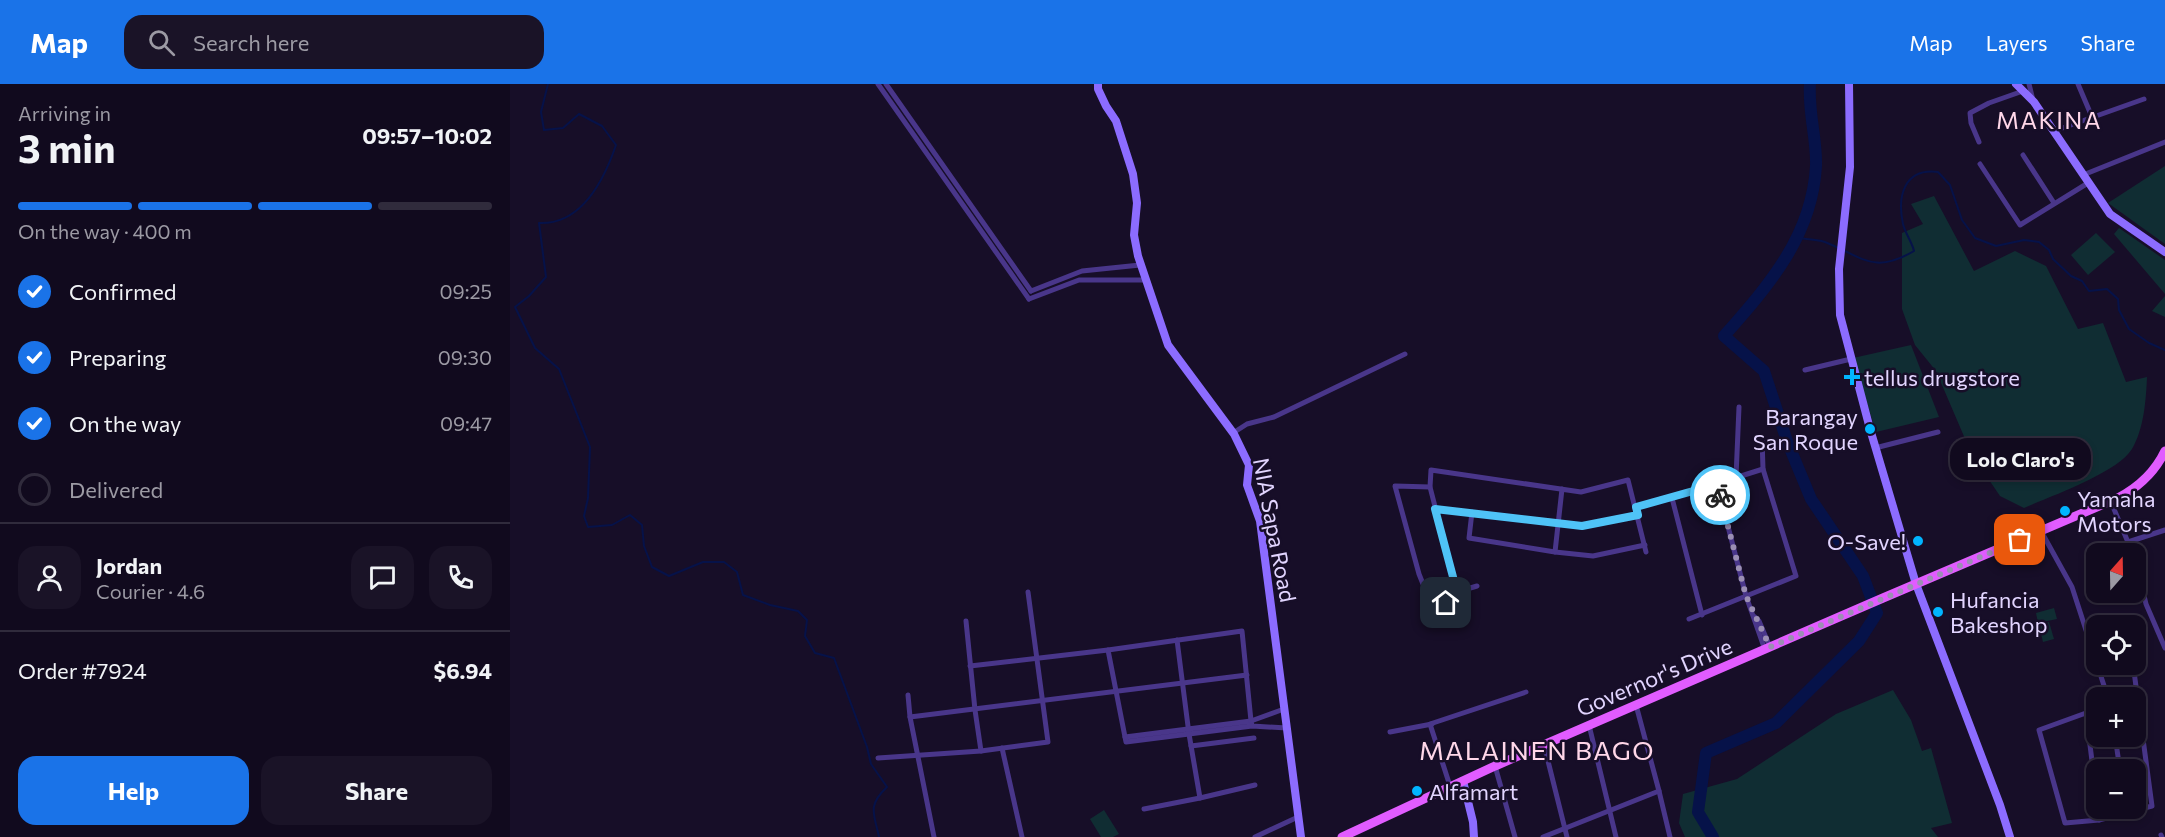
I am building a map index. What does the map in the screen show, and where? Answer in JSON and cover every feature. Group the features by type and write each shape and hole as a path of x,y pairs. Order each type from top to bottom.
{"main road":[{"name":"Governor's Drive","path":"1342,837 1450,786 1636,705 1766,645 2111,502 2141,483 2156,467 2165,451"}],"street":[{"path":"878,84 1029,299"},
{"path":"885,84 1031,291 1029,299"},
{"name":"NIA Sapa Road","path":"1098,84 1106,106 1116,121 1133,174 1137,203 1134,235 1140,265 1168,345 1233,433 1249,465 1247,485 1260,521 1301,837"},
{"path":"1849,84 1850,167 1841,251 1840,315 1875,448 1916,584 2010,837"},
{"path":"2016,84 2034,102 2110,214 2165,252"},
{"path":"2029,84 2034,102"},
{"path":"2078,84 2092,117"},
{"path":"1979,142 1971,123 1970,113 1989,103 2023,91"},
{"path":"2054,132 2144,99"},
{"path":"2082,175 2165,142"},
{"path":"2023,155 2054,203"},
{"path":"1980,164 2020,225 2088,183"},
{"path":"1031,291 1082,271 1140,265"},
{"path":"1088,270 1090,280"},
{"path":"1029,299 1080,280 1145,280"},
{"path":"1233,433 1247,424 1274,417 1405,354"},
{"path":"1805,370 1851,359"},
{"path":"1736,477 1739,407"},
{"path":"1875,448 1938,432"},
{"path":"1689,619 1796,576 1763,469 1762,438"},
{"path":"1636,507 1763,469"},
{"path":"1457,592 1430,486 1431,470 1581,492 1628,480 1646,552"},
{"path":"1718,484 1746,596 1766,645"},
{"path":"1430,486 1395,486 1419,574 1435,614 1457,592 1477,586"},
{"path":"1555,552 1562,489"},
{"path":"1672,498 1702,615"},
{"path":"2111,502 2128,542 2165,530"},
{"path":"1435,509 1582,526 1638,515"},
{"path":"1472,512 1469,538 1593,556 1645,545"},
{"path":"2041,531 2072,587 2104,687"},
{"path":"878,758 981,751 1048,742 1028,592"},
{"path":"2146,603 2165,648"},
{"path":"966,621 981,751"},
{"path":"970,666 1038,660 1242,631 1251,724"},
{"path":"1177,640 1188,732 1200,798"},
{"path":"1108,650 1126,742 1251,724 1287,728"},
{"path":"910,717 1247,675"},
{"path":"1390,732 1432,724 1526,692"},
{"path":"908,695 910,717 934,837"},
{"path":"1636,705 1670,837"},
{"path":"1251,724 1284,709"},
{"path":"2086,713 2039,730 2065,823 2102,819"},
{"path":"1432,724 1450,786"},
{"path":"1589,725 1616,837"},
{"path":"1191,746 1254,738"},
{"path":"1544,745 1568,837"},
{"path":"2145,747 2152,806 2146,807"},
{"path":"1002,748 1022,837"},
{"path":"1495,766 1515,837"},
{"path":"1463,781 1473,822 1474,837"},
{"path":"1144,809 1255,785"},
{"path":"1543,837 1659,791"},
{"path":"1255,837 1298,817"}],"green space":[{"path":"2165,166 2165,244 2108,203"},
{"path":"1934,196 1974,271 2015,251 2046,266 2078,329 2103,323 2126,382 2147,377 2142,423 2136,441 2132,449 2113,467 2024,508 2000,496 1972,455 1936,371 1915,345 1902,309 1902,233 1923,224 1911,204"},
{"path":"2119,228 2165,260 2165,294 2114,234"},
{"path":"2096,233 2115,252 2088,275 2071,255"},
{"path":"2165,296 2165,317 2152,311"},
{"path":"1911,345 1939,417 1876,432 1853,358"},
{"path":"2054,608 2057,619 2038,623 2036,613"},
{"path":"2049,622 2054,639 2043,642 2039,625"},
{"path":"1893,690 1911,720 1922,751 1931,748 1952,823 1931,828 1938,837 1685,837 1679,823 1683,794 1737,779 1836,714"},
{"path":"1104,810 1119,834 1113,837 1101,837 1090,819"}],"waterway":[{"path":"548,84 541,112 544,130 563,128 579,114 602,126 616,145 598,186 589,198 567,217 554,222 539,223 546,277 529,296 515,307 535,348 559,369 590,447 588,498 584,516 588,527 612,525 630,515 642,525 644,546 652,567 669,576 703,562 724,562 737,572 743,595 770,605 798,611 807,620 805,636 815,653 834,658 867,747 871,764 887,787 874,805 879,837"},
{"path":"1713,837 1698,812 1706,753 1776,723 1859,641 1877,613 1863,576 1811,499 1787,441 1764,371 1724,336 1785,259 1806,215 1813,192 1816,166 1810,84"},
{"path":"1797,238 1825,242 1859,258 1878,263 1900,258 1914,251 1901,214 1902,194 1910,179 1917,174 1938,172 1950,185 1962,220 1975,238 1996,246 2024,240 2039,242 2049,250 2053,259 2071,276 2082,281 2089,291 2107,289 2118,299 2119,310 2129,329 2149,343 2165,350"}],"way so far":[{"path":"1720,495 1746,596 1770,647 2020,540"}],"place":[{"name":"tellus drugstore","path":"1852,377"},
{"name":"Barangay San Roque","path":"1870,429"},
{"name":"Yamaha Motors","path":"2065,511"},
{"name":"Lolo Claro's","path":"2020,540"},
{"name":"O-Save!","path":"1918,541"},
{"name":"Hufancia Bakeshop","path":"1938,612"},
{"name":"Alfamart","path":"1417,791"}],"district":[{"name":"MAKINA","path":"2049,119"},
{"name":"MALAINEN BAGO","path":"1537,749"}],"route":[{"path":"1446,603 1457,592 1435,509 1582,526 1638,515 1636,507 1718,484 1720,495"}]}
